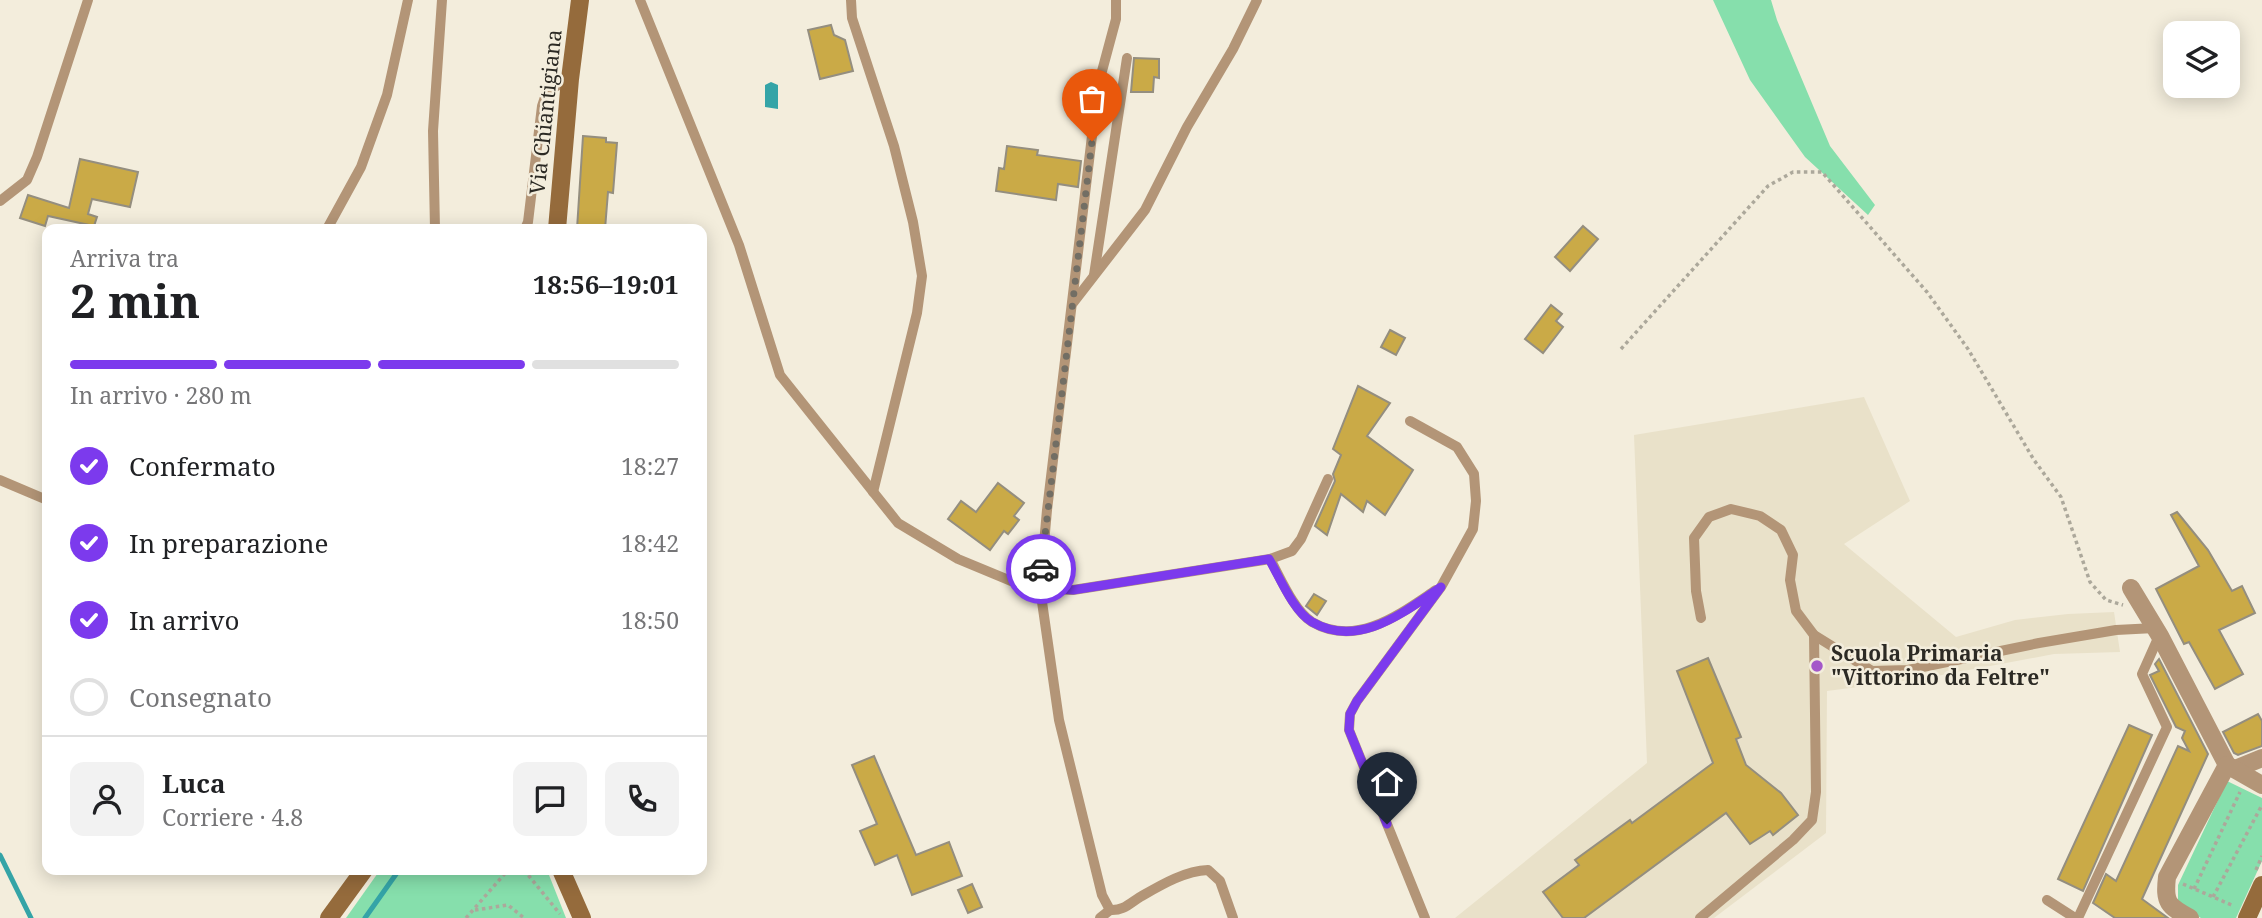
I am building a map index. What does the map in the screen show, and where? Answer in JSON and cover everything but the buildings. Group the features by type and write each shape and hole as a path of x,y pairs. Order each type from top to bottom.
{"street":[{"name":"Via Chiantigiana","path":"557,224 580,0"},
{"path":"2132,588 2231,767 2262,785"},
{"path":"2190,918 2170,907 2165,895 2231,767 2262,758"},
{"path":"329,918 359,875"},
{"path":"563,875 582,918"},
{"path":"2243,913 2262,884"}],"lane":[{"path":"0,201 27,180 88,0"},
{"path":"330,224 361,167 387,96 408,0"},
{"path":"435,224 433,131 442,0"},
{"path":"640,0 739,245 780,375 898,523 958,559 1023,586 1038,584 1073,590 1269,559 1292,551 1301,540 1328,479"},
{"path":"850,0 852,18 894,146 913,222 922,275 917,313 873,492"},
{"path":"1110,910 1102,895 1059,720 1038,584 1098,86 1116,19 1116,0"},
{"path":"1073,303 1145,209 1257,0"},
{"path":"1094,275 1127,58"},
{"path":"527,224 542,106 547,91 570,79"},
{"path":"1410,421 1457,447 1475,474 1476,500 1472,528 1441,587 1357,701 1350,714 1349,730 1425,918"},
{"path":"0,480 42,498"},
{"path":"1701,618 1696,591 1694,538 1709,517 1731,509 1760,516 1781,530 1793,555 1790,580 1796,611 1814,635 1872,671 1908,670 2116,630 2157,632 2141,674 2166,727 2076,918 2047,900"},
{"path":"1269,559 1293,602 1311,622 1340,631 1368,630 1407,610 1441,587"},
{"path":"1700,918 1793,840 1812,820 1816,792 1814,635"},
{"path":"1100,918 1110,910 1120,911 1138,898 1192,871 1208,870 1220,881 1233,918"}],"path":[{"path":"1621,349 1768,186 1793,172 1822,172 1927,292 1968,349 2034,460 2061,497 2090,582 2106,600 2126,606 2142,605"},
{"path":"2194,889 2240,792"},
{"path":"2213,897 2262,805"},
{"path":"466,918 504,875"},
{"path":"528,875 564,918"},
{"path":"2175,880 2243,913"},
{"path":"2175,880 2182,894"},
{"path":"472,910 508,905 524,918"}],"shaded area":[{"name":"Scuola Primaria \"Vittorino da Feltre\"","path":"1864,397 1910,501 1844,544 1956,637 2015,620 2114,612 2120,652 2054,654 1926,678 1827,691 1826,833 1714,918 1455,918 1647,763 1634,435"}],"green space":[{"path":"1713,0 1771,0 1830,146 1875,205 1868,215 1805,157 1750,80"},
{"path":"2227,781 2262,798 2262,861 2236,918 2201,918 2178,905 2178,885"},
{"path":"376,875 549,875 566,918 346,918"}],"water":[{"path":"771,82 778,85 778,109 765,107 765,85"}],"waterway":[{"path":"0,855 31,918"},
{"path":"365,918 395,875"}],"way so far":[{"path":"1041,569 1092,141"}],"place":[{"name":"Scuola Primaria \"Vittorino da Feltre\"","path":"1817,666"}],"route":[{"path":"1041,569 1036,579 1040,588 1073,590 1269,559 1293,602 1311,622 1340,631 1368,630 1407,610 1441,587 1350,714 1349,730 1387,824"}]}
